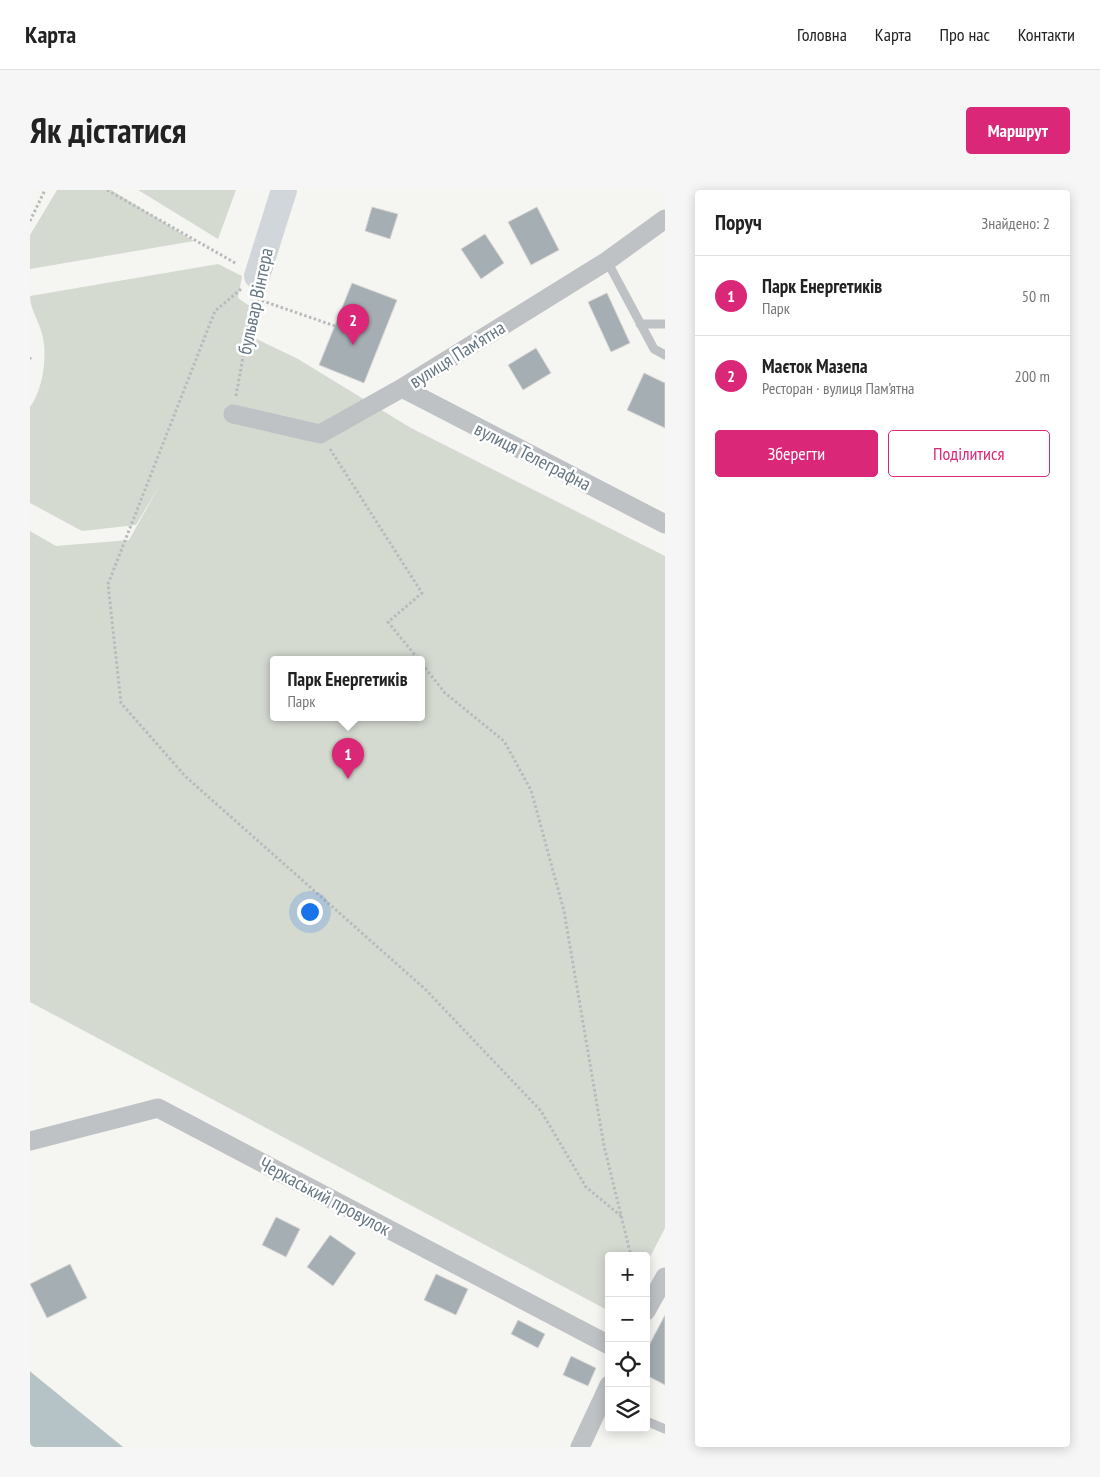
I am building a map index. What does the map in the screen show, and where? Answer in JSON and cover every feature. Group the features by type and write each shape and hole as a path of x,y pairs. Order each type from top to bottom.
{"street":[{"name":"бульвар Вінтера","path":"255,286 284,190"},
{"name":"вулиця Пам’ятна","path":"320,434 402,388 607,261 665,220"},
{"name":"вулиця Телеграфна","path":"402,388 665,524"},
{"path":"233,414 320,434"},
{"name":"Черкаський провулок","path":"30,1141 158,1108 605,1343"},
{"path":"650,1304 665,1277"},
{"path":"580,1447 605,1401"}],"lane":[{"path":"607,261 654,349 665,355"},
{"path":"640,324 665,324"},
{"path":"650,1423 665,1429"}],"path":[{"path":"30,221 45,190"},
{"path":"107,190 255,286 335,326"},
{"path":"255,286 215,311 108,584 121,703 186,777 425,989 541,1111 586,1187 621,1216"},
{"name":"бульвар Вінтера","path":"233,414 255,286"},
{"path":"30,357 30,362"},
{"path":"320,434 422,593 388,622 415,656"},
{"path":"425,668 445,694 504,741 531,790 564,911 604,1146 630,1252"}],"shaded area":[{"path":"57,190 111,190 194,241 30,269 30,235"},
{"path":"138,190 236,190 218,239"},
{"path":"218,264 242,276 238,298 258,312 246,334 298,359 411,428 665,556 665,1228 650,1257 650,1252 605,1252 605,1309 30,1002 30,531 56,546 129,540 161,483 136,525 82,531 30,503 30,407 41,382 44,362 44,342 31,306 30,296"},
{"path":"30,1371 32,1373 123,1447 30,1447"}],"building":[{"path":"372,207 398,214 390,239 365,231"},
{"path":"537,207 559,250 531,265 508,222"},
{"path":"485,234 504,263 481,279 461,249"},
{"path":"352,283 397,300 364,383 319,365"},
{"path":"607,293 630,343 611,352 588,302"},
{"path":"536,348 551,373 523,390 508,365"},
{"path":"644,373 665,383 665,428 627,410"},
{"path":"276,1217 300,1229 286,1257 262,1245"},
{"path":"330,1235 356,1253 333,1286 307,1267"},
{"path":"70,1264 87,1298 47,1318 30,1284"},
{"path":"436,1274 468,1289 456,1315 424,1300"},
{"path":"665,1315 665,1385 650,1377 650,1343"},
{"path":"518,1320 545,1334 538,1348 511,1334"},
{"path":"571,1356 596,1368 588,1386 563,1375"}],"place":[{"name":"Маєток Мазепа","path":"353,345"},
{"name":"Парк Енергетиків","path":"348,779"}]}
